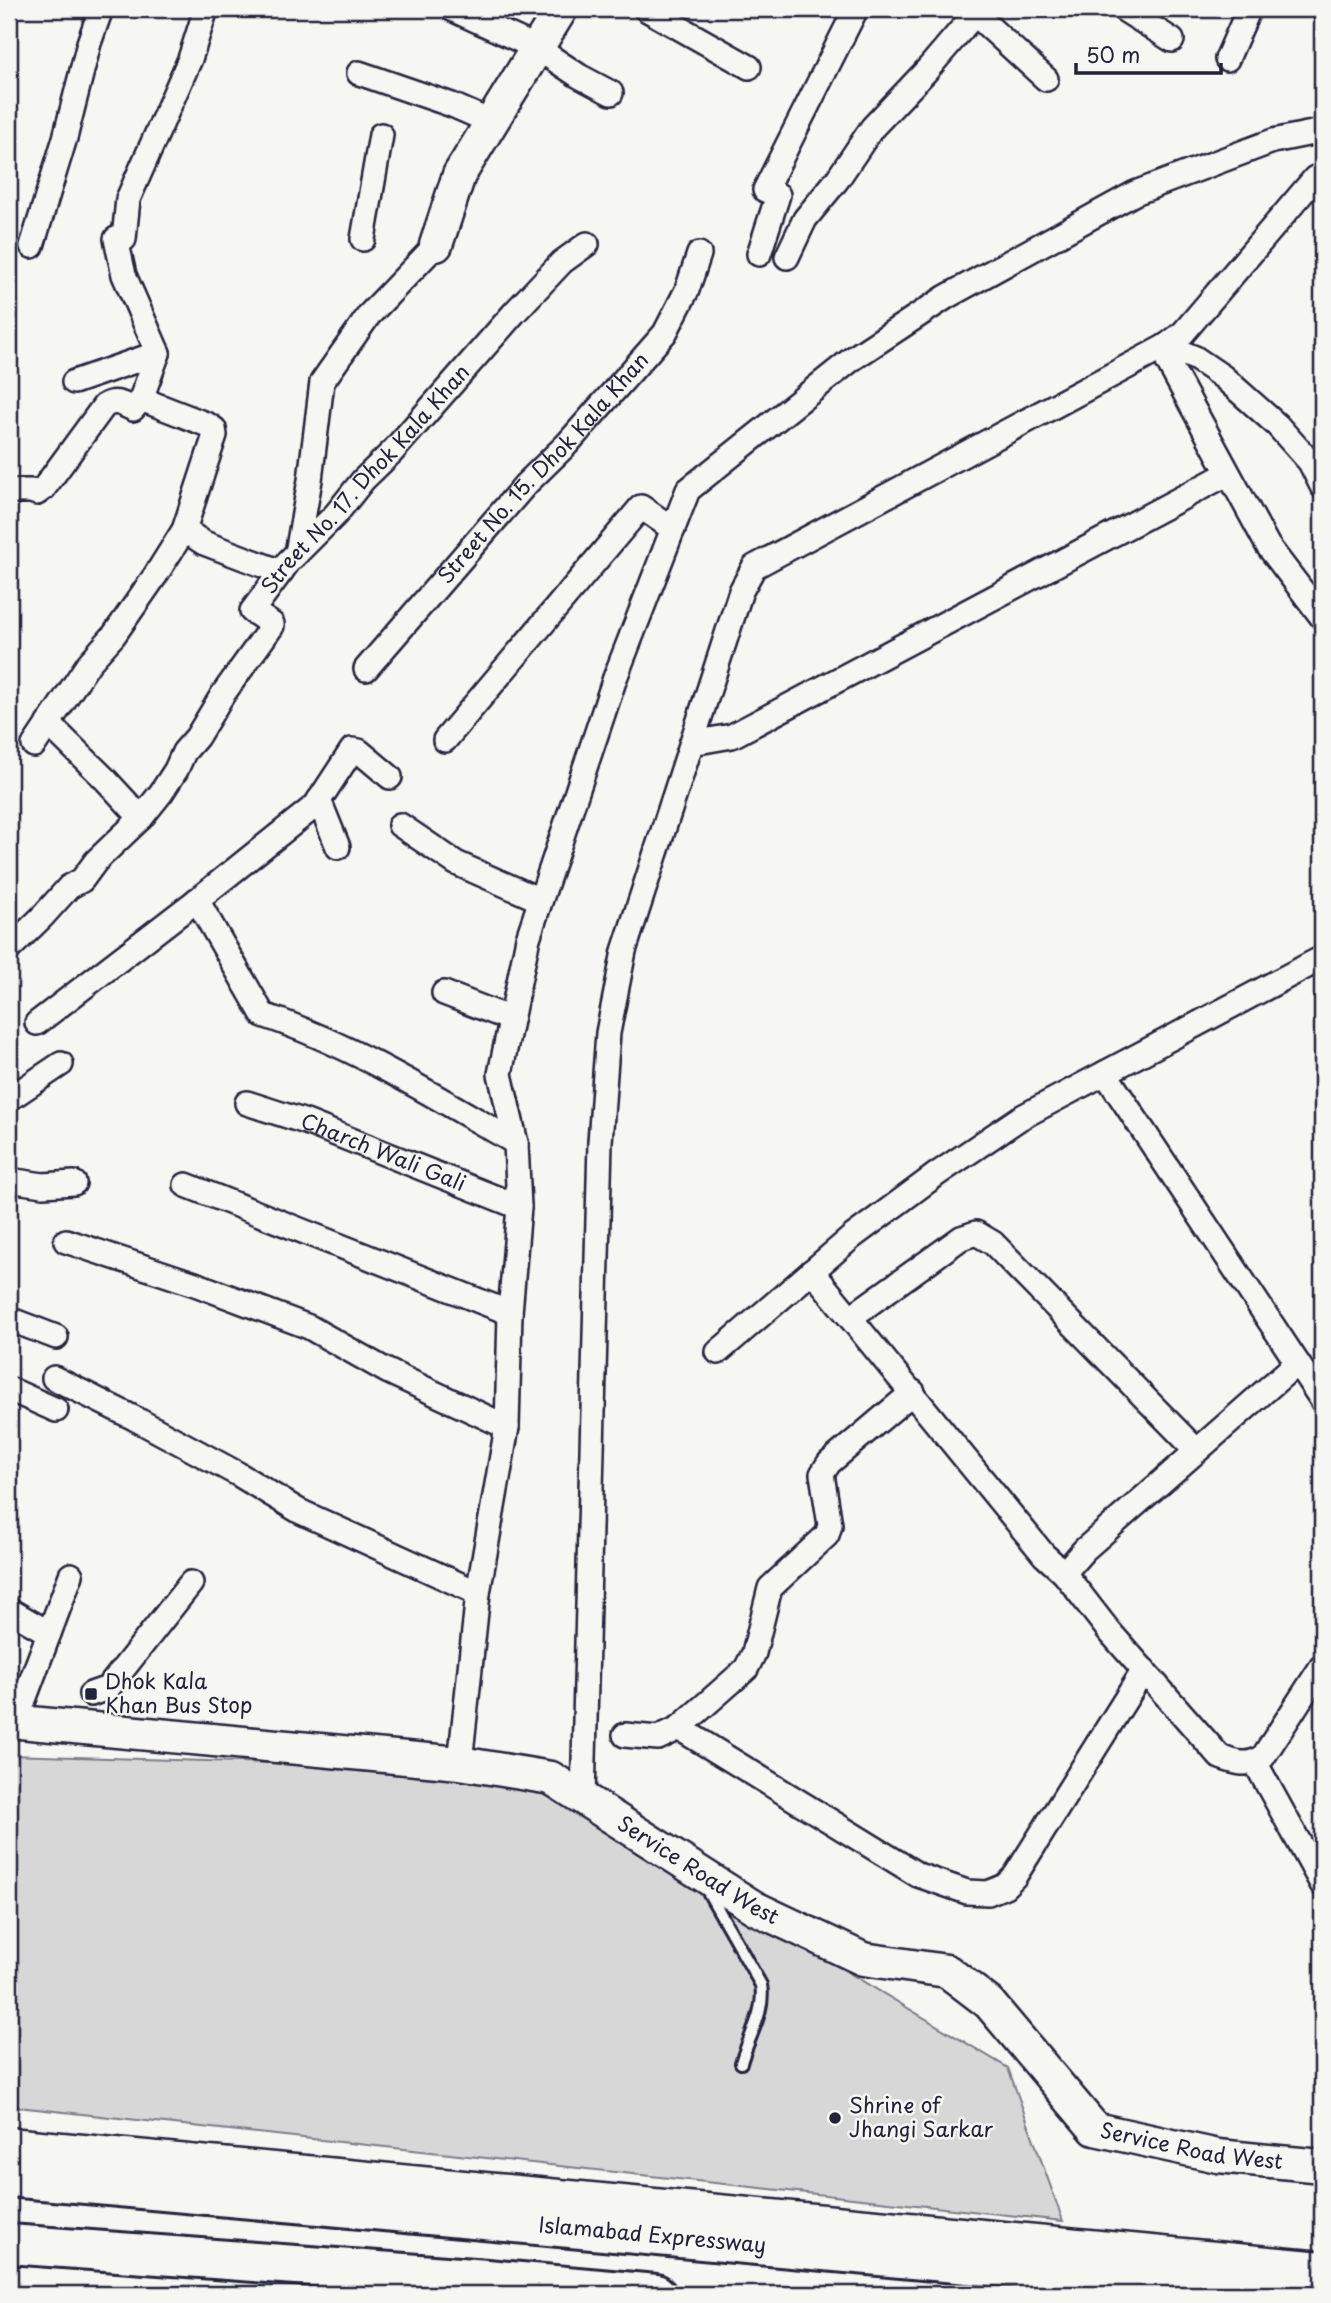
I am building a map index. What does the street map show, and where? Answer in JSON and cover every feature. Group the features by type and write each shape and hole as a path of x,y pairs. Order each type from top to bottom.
{"highway":[{"name":"Islamabad Expressway","path":"9,2177 1296,2294"},
{"path":"9,2244 656,2294"}],"street":[{"path":"32,246 65,138 89,43 102,9"},
{"path":"9,491 37,493 44,488 104,406 116,402 133,409 141,399 158,353 124,275 120,239 128,199 190,59 205,9"},
{"path":"452,9 537,48 579,76 611,93"},
{"path":"297,553 310,480 322,382 369,315 436,245 459,175 561,9"},
{"path":"646,9 749,67"},
{"path":"759,254 778,195 765,190 856,9"},
{"path":"1123,9 1172,40"},
{"path":"1227,59 1249,9"},
{"path":"787,257 805,219 837,180 872,128 927,70 977,11 1046,79"},
{"path":"359,73 452,105 491,122"},
{"path":"460,1763 478,1593 506,1426 510,1313 519,1207 516,1143 500,1074 528,938 540,900 615,678 688,490 852,359 947,297 1135,193 1273,141 1322,131"},
{"path":"363,239 381,135"},
{"path":"583,1798 600,1142 608,1033 624,951 741,591 754,567 1166,346 1183,332 1315,178 1322,175"},
{"name":"Street No. 17. Dhok Kala Khan","path":"9,949 43,917 69,887 82,880 96,861 141,818 161,793 184,752 272,626 252,611 281,572 534,292 562,262 587,244"},
{"name":"Street No. 15. Dhok Kala Khan","path":"366,669 526,484 567,444 666,333 687,290 699,254"},
{"path":"1166,346 1168,362 1268,546 1322,617"},
{"path":"1166,346 1195,358 1223,377 1277,425 1310,462 1322,486"},
{"path":"74,382 158,353"},
{"path":"34,745 89,663 114,635 184,530 215,435 214,429 208,425 141,399"},
{"path":"692,743 732,736 1227,474"},
{"path":"445,740 641,507 673,529"},
{"path":"184,530 204,543 281,572"},
{"path":"48,723 141,818"},
{"path":"37,1023 316,805 352,750 356,749 390,776"},
{"path":"319,800 338,848"},
{"path":"400,825 456,863 540,900"},
{"path":"197,900 263,1015 287,1023 390,1071 516,1143"},
{"path":"718,1352 852,1237 937,1174 1020,1118 1322,958"},
{"path":"443,993 511,1019"},
{"path":"9,1099 61,1064"},
{"path":"1105,1073 1322,1400"},
{"name":"Charch Wali Gali","path":"247,1103 306,1122 519,1207"},
{"path":"9,1180 43,1185 74,1183"},
{"path":"186,1185 510,1313"},
{"path":"850,1317 961,1238 976,1233 993,1243 1196,1450"},
{"path":"66,1241 195,1283 309,1327 387,1371 506,1426"},
{"path":"813,1271 1044,1555 1065,1573 1109,1631 1220,1756 1239,1764 1255,1762 1263,1757 1322,1666"},
{"path":"9,1319 56,1337"},
{"path":"1065,1573 1084,1550 1297,1363"},
{"path":"54,1378 238,1474 299,1511 478,1593"},
{"path":"9,1389 56,1410"},
{"path":"625,1735 658,1738 679,1728 746,1669 754,1653 769,1588 827,1535 830,1524 822,1474 830,1463 913,1392"},
{"path":"14,1725 71,1575"},
{"path":"91,1694 108,1688 191,1583"},
{"path":"9,1610 50,1633"},
{"path":"679,1728 918,1875 967,1892 988,1893 1005,1886 1016,1876 1144,1670"},
{"name":"Service Road West","path":"14,1725 460,1763 551,1778 754,1908 863,1959 947,1971 989,2003 1095,2129 1218,2156 1322,2166"},
{"path":"1255,1762 1322,1884"},
{"path":"9,2144 1322,2268"},
{"path":"9,2260 435,2294"}],"lane":[{"path":"691,1869 708,1891 761,1985 763,1994 741,2063"}],"shaded area":[{"path":"9,1755 504,1770 1008,2068 1063,2221 9,2106"}],"place":[{"name":"Dhok Kala Khan Bus Stop","path":"91,1694"},
{"name":"Shrine of Jhangi Sarkar","path":"835,2118"}]}
